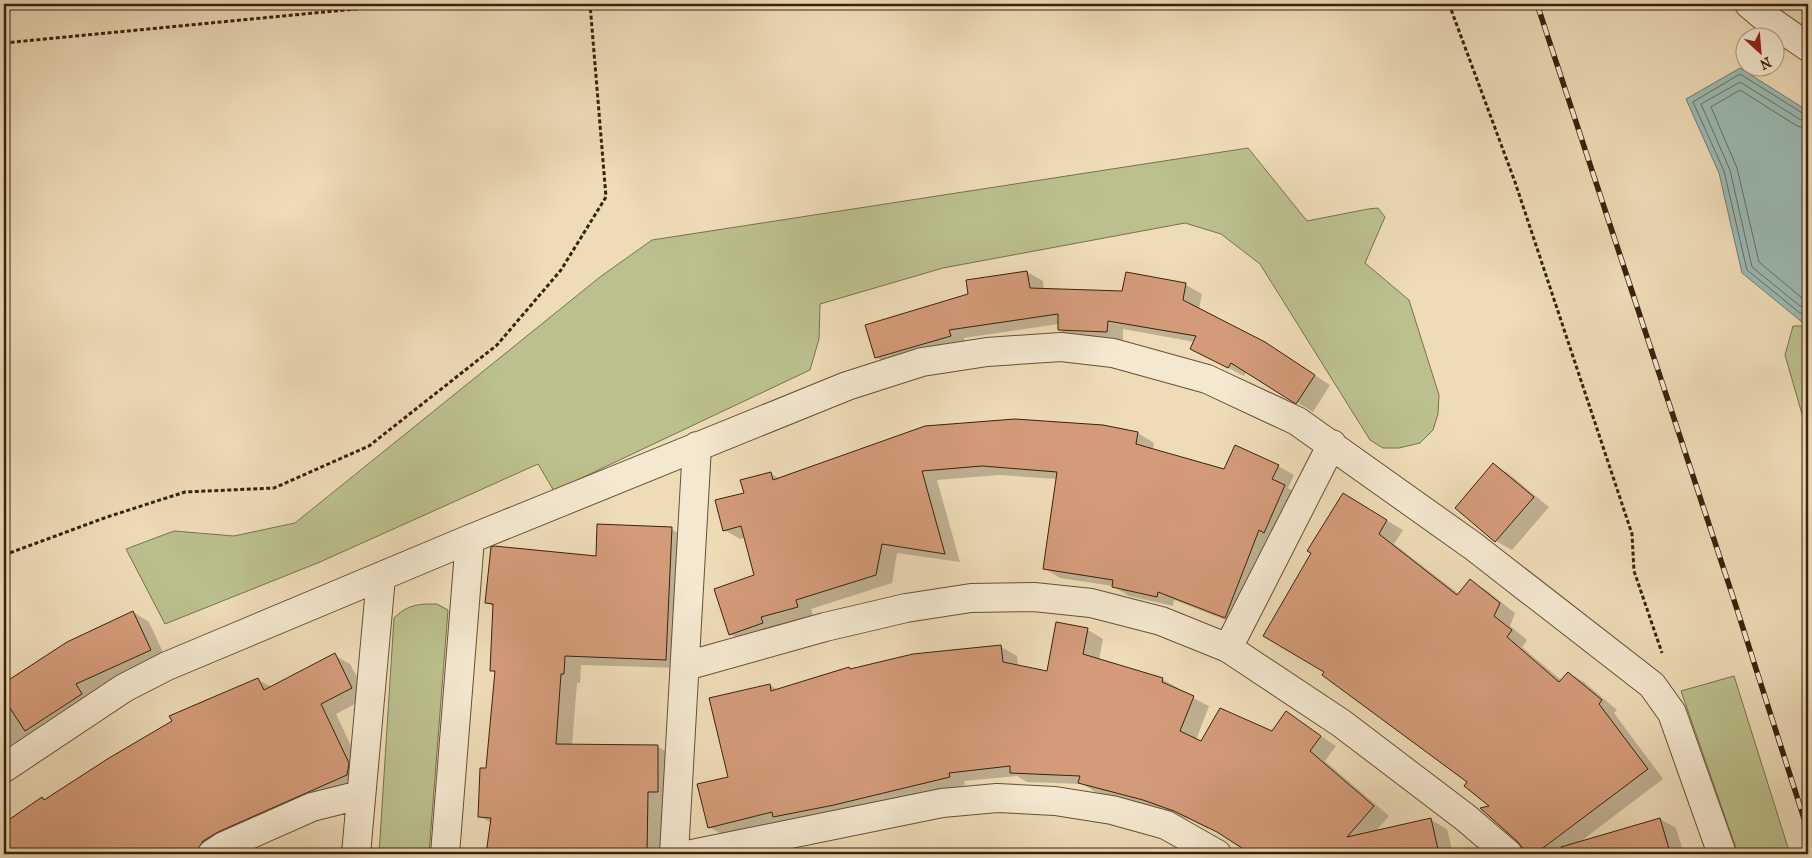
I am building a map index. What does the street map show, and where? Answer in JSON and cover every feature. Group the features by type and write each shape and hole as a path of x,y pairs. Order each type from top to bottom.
{"street":[{"path":"1749,4 1808,47"},
{"path":"4,768 124,688 159,670 470,539 847,386 922,362 987,352 1061,347 1113,353 1207,379 1297,421 1332,444 1473,546 1652,685 1672,713 1722,854"},
{"path":"1228,648 1332,444"},
{"path":"674,854 697,446"},
{"path":"446,854 470,539"},
{"path":"356,854 381,577"},
{"path":"686,666 826,626 906,608 971,598 1034,597 1091,603 1161,621 1228,648 1341,723 1466,818 1508,854"},
{"path":"212,854 224,846 312,807 360,795"},
{"path":"692,854 942,804 997,798 1055,801 1112,810 1166,825 1217,854"}],"path":[{"path":"4,43 408,4"},
{"path":"4,555 185,492 274,488 369,446 497,345 561,270 606,198 590,4"},
{"path":"1449,4 1515,182 1632,534 1634,571 1663,656"}],"green space":[{"path":"1248,148 1307,221 1378,208 1385,217 1365,263 1409,300 1439,395 1438,414 1433,430 1420,443 1399,448 1383,448 1370,440 1260,264 1221,234 1185,223 943,268 820,304 819,339 810,370 554,491 538,464 320,562 165,624 126,549 174,531 234,536 295,523 600,277 652,240"},
{"path":"1808,321 1808,435 1785,355 1793,326 1804,326"},
{"path":"426,604 437,604 448,610 429,854 379,854 394,618 408,608"},
{"path":"1734,676 1790,854 1738,854 1681,691"}],"water":[{"path":"1734,71 1734,78 1756,78 1808,111 1808,314 1802,322 1742,273 1719,173 1686,99"}],"building":[{"path":"1027,271 1030,288 1122,291 1126,272 1186,283 1183,300 1265,342 1315,375 1296,404 1231,363 1228,368 1190,349 1196,336 1108,321 1107,332 1058,330 1058,314 949,330 951,336 875,358 865,325 968,294 966,280"},
{"path":"1015,419 1103,425 1138,432 1136,444 1224,469 1235,445 1279,465 1272,479 1285,485 1264,533 1259,530 1225,618 1158,592 1157,597 1112,587 1113,580 1043,569 1057,472 982,466 922,471 945,554 882,544 876,575 796,600 798,607 761,617 763,623 729,635 714,589 754,575 741,526 723,531 715,500 744,493 740,480 771,472 773,480 925,426"},
{"path":"1493,463 1534,497 1495,542 1455,508"},
{"path":"1343,493 1387,520 1379,534 1457,595 1470,579 1500,603 1494,616 1512,630 1507,637 1559,682 1568,672 1602,700 1599,704 1648,769 1535,854 1527,854 1518,842 1480,808 1489,806 1464,786 1467,782 1322,675 1324,672 1263,636 1311,553 1307,551"},
{"path":"597,524 672,527 666,660 565,656 564,674 561,674 556,744 658,745 658,792 648,792 647,854 486,854 491,818 478,817 480,768 486,768 495,671 490,671 493,604 485,603 491,547 596,556"},
{"path":"133,611 151,650 76,684 82,694 25,731 4,699 4,683 67,642"},
{"path":"1056,622 1088,628 1083,654 1163,678 1162,682 1194,696 1180,731 1201,741 1220,708 1272,731 1286,711 1321,736 1310,751 1374,806 1347,837 1431,818 1439,854 1251,854 1217,832 1174,811 1143,800 1078,783 1080,776 1010,773 1010,766 949,773 950,777 834,805 773,817 772,812 708,828 697,784 728,777 709,698 770,684 771,691 849,667 850,669 913,654 1001,645 1003,662 1047,671"},
{"path":"335,653 352,688 321,704 349,763 347,775 218,832 203,841 198,849 188,854 4,854 4,823 42,797 44,800 109,758 172,721 169,716 258,678 264,690"},
{"path":"1660,818 1669,849 1652,854 1562,854 1561,847"}],"railway":[{"path":"1537,4 1733,597 1808,831"}]}
